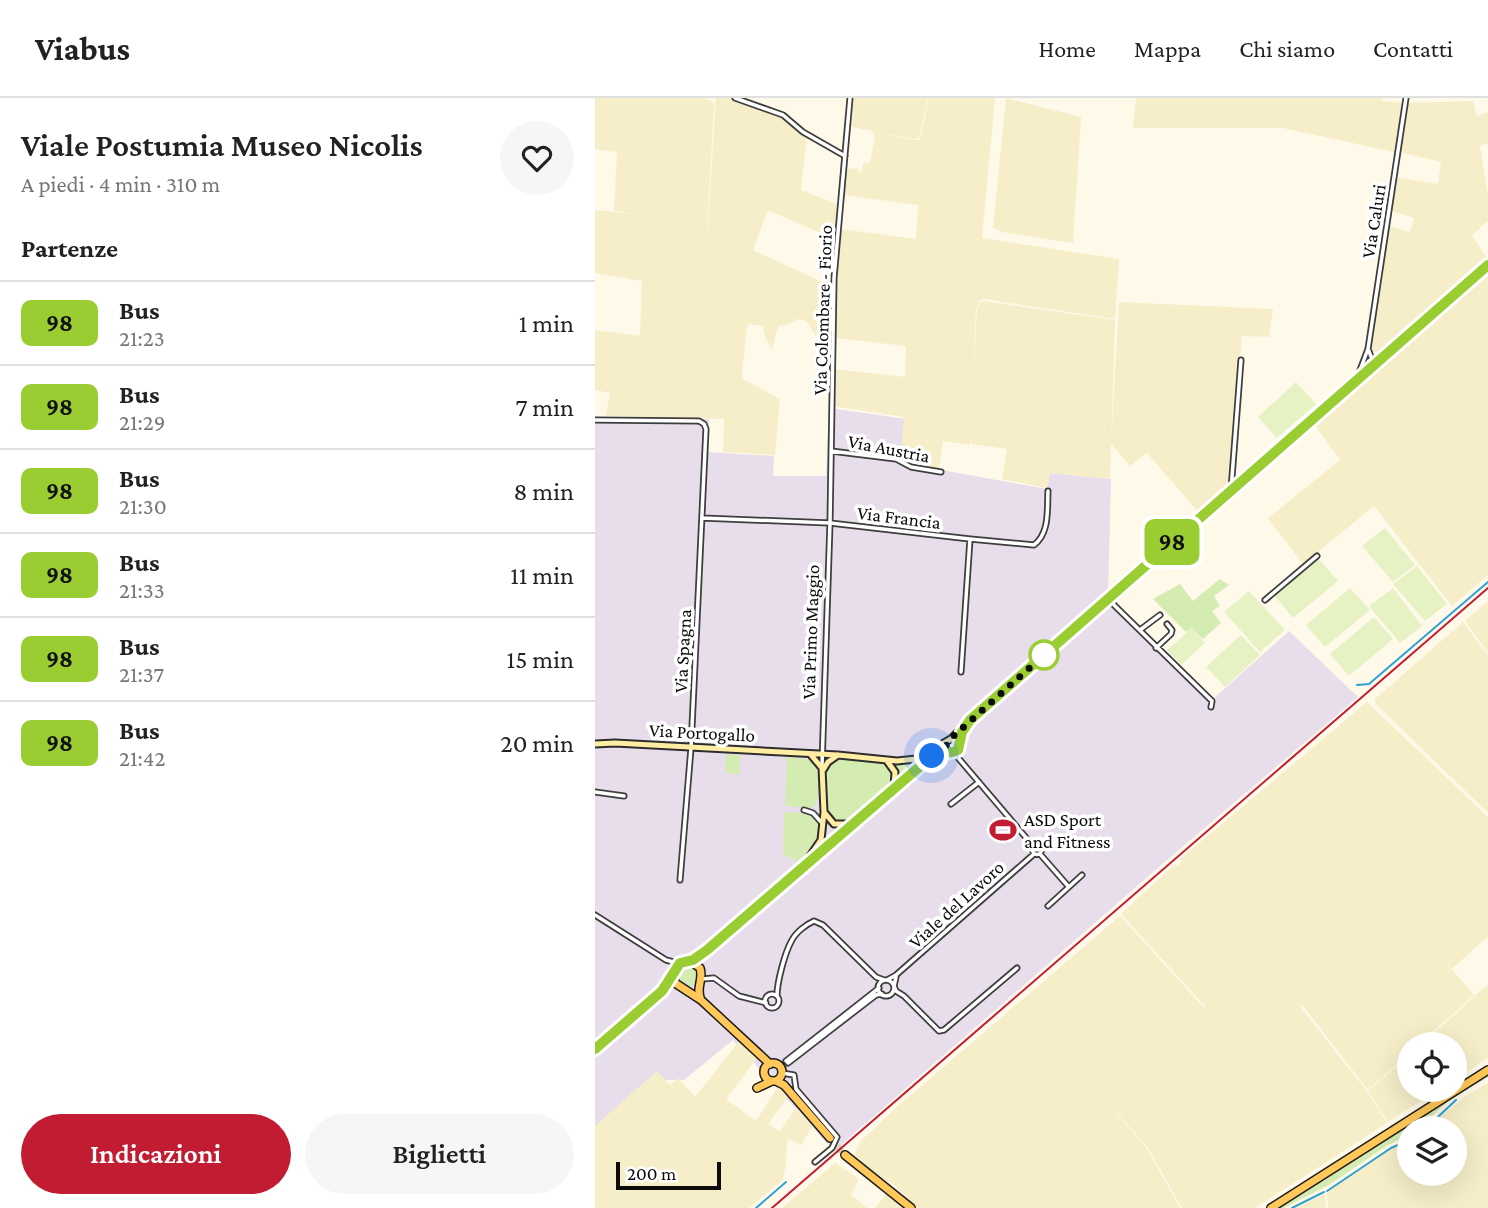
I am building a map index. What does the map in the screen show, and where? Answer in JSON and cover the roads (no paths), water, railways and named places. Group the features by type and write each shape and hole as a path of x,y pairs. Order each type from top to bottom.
{"main road":[{"path":"937,747 1488,265"},
{"path":"949,741 970,720"},
{"path":"595,1049 662,991 680,963 690,961 707,950 932,756 940,751 951,752 959,746 962,732 970,720"},
{"path":"808,754 815,758 822,770 838,755 884,760 916,759 955,739 959,746"},
{"path":"949,741 951,752"},
{"name":"Via Portogallo","path":"595,744 838,755"},
{"path":"884,760 890,763 895,772 896,780 892,789"},
{"name":"Via Primo Maggio","path":"822,770 824,812"},
{"path":"824,812 834,824 852,823"},
{"path":"801,867 818,846 824,812"},
{"path":"701,1000 698,993 700,968 707,950"},
{"path":"690,961 700,968"},
{"path":"673,975 678,987"},
{"path":"688,990 700,982"},
{"path":"662,991 678,987 688,990 701,1000 761,1057 830,1138"},
{"path":"775,1073 787,1062"},
{"path":"1271,1208 1488,1070"},
{"path":"845,1155 911,1208"}],"street":[{"path":"735,98 783,115 803,132 845,156"},
{"name":"Via Colombare - Fiorio","path":"830,523 834,278 850,98"},
{"name":"Via Caluri","path":"1355,381 1368,349 1406,98"},
{"path":"1368,349 1371,366"},
{"path":"1371,354 1377,357 1385,354"},
{"path":"1231,490 1241,360"},
{"path":"1365,360 1371,366"},
{"name":"Via Spagna","path":"595,419 699,421 706,429 691,748 680,880"},
{"name":"Via Austria","path":"831,451 896,459 911,467 941,472"},
{"name":"Via Francia","path":"702,518 830,523 1034,545 1042,539 1045,528 1048,491"},
{"name":"Via Primo Maggio","path":"822,770 830,523"},
{"path":"961,672 970,540"},
{"path":"1265,600 1317,556"},
{"path":"1110,596 1114,605 1212,701 1211,707"},
{"path":"1140,630 1160,615"},
{"path":"1156,648 1171,634 1167,624"},
{"path":"808,754 815,751 821,743 829,752 838,755"},
{"path":"959,746 963,762"},
{"path":"951,752 963,762 1034,847 1034,853 1040,854 1069,887"},
{"path":"951,803 979,782"},
{"path":"595,799 595,792 624,796"},
{"path":"804,810 818,816 823,827"},
{"path":"1034,847 1040,848 1040,854"},
{"name":"Viale del Lavoro","path":"885,980 896,975 1034,853"},
{"path":"1048,906 1082,875"},
{"path":"595,915 666,960 680,963"},
{"path":"700,982 714,978 730,991 766,1001 771,1007 775,1007 779,1002 778,987 793,937 814,921 823,925 876,977 894,986 939,1031 944,1030 1017,968"},
{"path":"666,960 673,975"},
{"path":"891,993 896,975"},
{"path":"876,977 882,994"},
{"path":"787,1062 885,980"},
{"path":"766,1001 778,987"},
{"path":"787,1062 876,995 901,993"},
{"path":"771,994 777,996"},
{"path":"775,1073 794,1075 796,1089 837,1137 832,1148 815,1162"}],"waterway":[{"path":"1357,685 1369,684 1488,582"},
{"path":"1439,1116 1454,1102"},
{"path":"1327,1191 1397,1145"},
{"path":"756,1208 786,1182"},
{"path":"1292,1208 1324,1192"}],"tunnel":[{"path":"830,1138 845,1155"}],"railway":[{"path":"772,1208 1488,588"}],"place":[{"name":"ASD Sport and Fitness","path":"1003,830"}]}
